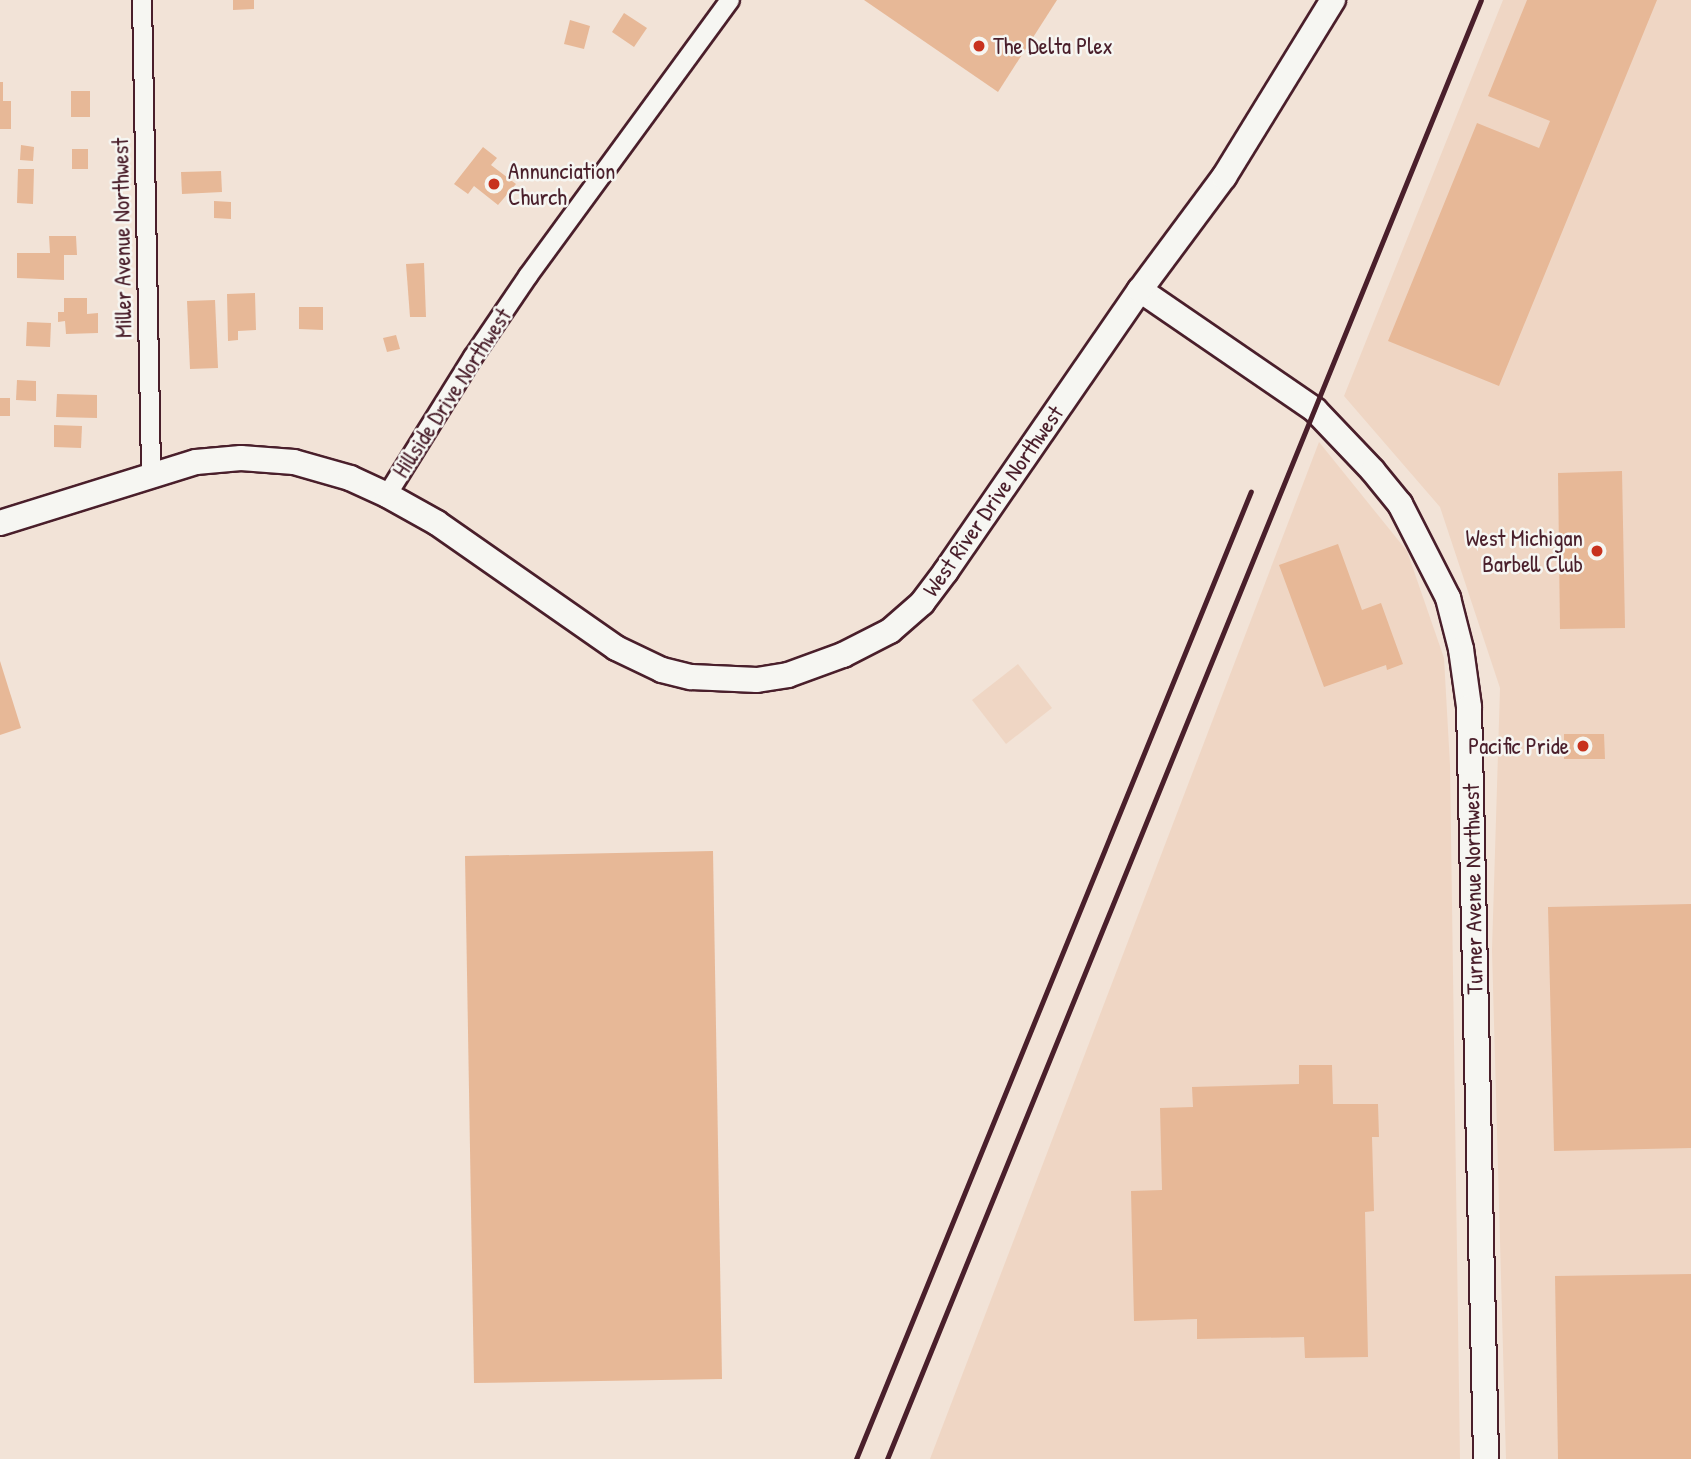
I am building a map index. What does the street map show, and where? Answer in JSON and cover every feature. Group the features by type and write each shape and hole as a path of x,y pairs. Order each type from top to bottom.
{"main road":[{"name":"West River Drive Northwest","path":"387,495 437,523 616,648 662,670 691,677 724,680 757,680 788,675 843,655 890,631 922,603 1140,290 1224,177 1333,0"},
{"name":"Turner Avenue Northwest","path":"1140,290 1323,418 1400,504 1448,598 1461,649 1469,707 1486,1459"},
{"name":"Hillside Drive Northwest","path":"0,523 196,462 267,458 318,468 387,495"}],"street":[{"name":"Miller Avenue Northwest","path":"142,0 151,476"},
{"name":"Hillside Drive Northwest","path":"387,495 473,357 528,276 730,0"}],"shaded area":[{"path":"1503,0 1691,0 1691,1459 1506,1459 1492,950 1500,688 1440,507 1344,396"},
{"path":"1319,442 1407,551 1444,658 1450,765 1460,1459 930,1459"},
{"path":"1018,664 1052,708 1006,744 972,700"}],"building":[{"path":"233,0 254,0 254,9 233,10"},
{"name":"The Delta Plex","path":"864,0 1057,0 998,92"},
{"path":"1527,0 1657,0 1499,386 1388,341 1477,123 1539,148 1550,121 1488,96"},
{"path":"624,13 647,28 634,47 612,32"},
{"path":"570,20 590,26 584,49 564,44"},
{"path":"0,82 3,82 3,101 11,101 11,129 0,129"},
{"path":"71,91 90,91 90,117 71,117"},
{"path":"21,145 34,147 33,161 20,160"},
{"path":"483,147 497,158 491,165 516,184 498,205 474,186 468,194 454,184"},
{"path":"72,149 88,149 88,169 72,169"},
{"path":"18,169 34,169 33,204 17,203"},
{"path":"221,171 222,192 182,194 181,172"},
{"path":"214,201 231,202 231,219 214,218"},
{"path":"49,236 76,236 77,255 64,255 64,280 17,278 17,253 50,253"},
{"path":"424,263 426,317 410,317 406,264"},
{"path":"255,293 256,330 238,331 238,340 228,341 227,294"},
{"path":"64,298 87,298 87,314 98,313 98,333 66,334 65,321 58,322 58,312 64,312"},
{"path":"215,300 218,368 190,369 187,301"},
{"path":"299,307 323,307 323,330 299,329"},
{"path":"27,322 51,323 50,347 26,346"},
{"path":"396,335 400,349 387,352 383,338"},
{"path":"17,380 36,381 36,401 16,400"},
{"path":"57,394 97,395 97,418 56,417"},
{"path":"0,398 10,398 10,416 0,416"},
{"path":"54,425 82,426 81,448 54,447"},
{"path":"1622,471 1625,628 1560,629 1558,473"},
{"path":"1338,544 1362,610 1381,603 1403,664 1387,670 1386,665 1324,687 1279,565"},
{"path":"0,661 21,728 0,735"},
{"path":"1564,734 1604,734 1605,759 1564,759"},
{"path":"713,851 722,1379 474,1383 465,856"},
{"path":"1691,904 1691,1148 1554,1151 1548,907"},
{"path":"1299,1065 1332,1065 1333,1104 1378,1104 1379,1137 1372,1137 1374,1211 1365,1212 1368,1357 1305,1358 1304,1337 1197,1339 1197,1319 1134,1321 1131,1191 1162,1190 1160,1108 1193,1107 1192,1087 1299,1084"},
{"path":"1691,1274 1691,1459 1558,1459 1555,1276"}],"railway":[{"path":"887,1459 1481,0"},
{"path":"856,1459 1251,491"}],"place":[{"name":"The Delta Plex","path":"979,46"},
{"name":"Annunciation Church","path":"494,184"},
{"name":"West Michigan Barbell Club","path":"1597,551"},
{"name":"Pacific Pride","path":"1583,746"}]}
